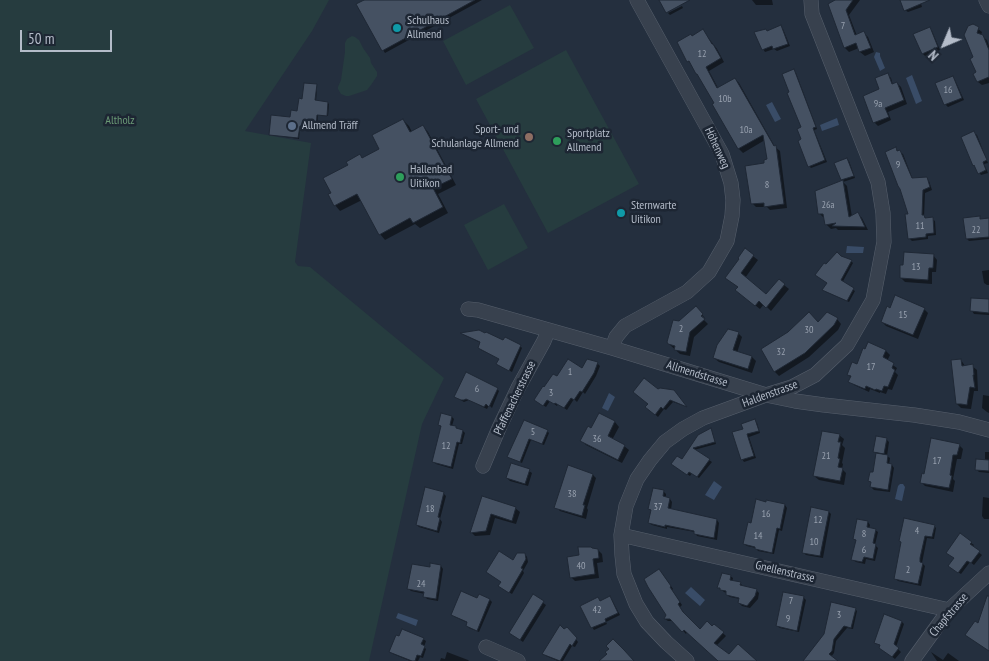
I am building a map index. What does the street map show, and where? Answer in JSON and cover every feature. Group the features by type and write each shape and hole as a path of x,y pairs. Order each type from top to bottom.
{"street":[{"name":"Höhenweg","path":"612,348 616,337 625,326 686,292 709,272 727,241 732,216 731,182 722,154 637,0"},
{"name":"Haldenstrasse","path":"687,661 647,622 636,604 624,574 621,535 626,506 637,479 666,442 683,429 703,418 792,387 815,375 847,345 873,300 884,242 884,213 878,182 812,14 811,0"},
{"path":"986,0 989,6"},
{"name":"Allmendstrasse","path":"468,309 478,310 612,348 766,395 814,404 958,422 989,430"},
{"name":"Pfaffenacherstrasse","path":"484,466 499,428 548,331"},
{"name":"Gnellenstrasse","path":"621,535 949,610"},
{"name":"Chapfstrasse","path":"912,661 949,610 989,572"},
{"path":"486,647 518,661"}],"green space":[{"name":"Altholz","path":"0,0 329,0 312,31 245,131 311,143 295,262 298,266 310,267 444,378 422,424 369,661 0,661"},
{"path":"510,5 534,48 466,85 443,41"},
{"path":"352,36 359,40 377,72 377,76 367,90 346,96 341,94 338,87 341,80 345,43"},
{"name":"Sportplatz Allmend","path":"566,50 639,184 548,233 476,99"},
{"path":"504,204 528,248 488,270 464,225"}],"water":[{"path":"876,52 880,53 885,68 880,71 874,57"},
{"path":"912,75 922,101 916,104 906,78"},
{"path":"772,102 781,119 775,122 766,105"},
{"path":"837,118 839,125 822,131 820,125"},
{"path":"847,246 864,247 863,253 846,253"},
{"path":"609,393 615,397 608,411 602,408"},
{"path":"714,481 722,487 714,500 705,495"},
{"path":"900,484 903,484 905,487 902,501 895,499"},
{"path":"691,587 705,600 700,606 685,593"},
{"path":"398,613 418,620 416,626 396,618"}],"building":[{"name":"Schulhaus Allmend","path":"364,0 475,0 382,51 356,4"},
{"path":"659,0 690,0 666,13"},
{"path":"835,0 853,0 846,10 855,35 864,31 871,48 859,52 856,43 844,48 828,4"},
{"path":"900,0 930,0 904,11"},
{"path":"973,24 979,27 977,33 983,35 989,50 989,77 977,82 973,74 976,72 970,59 973,57 964,35 968,26"},
{"path":"781,25 788,44 773,49 772,46 762,50 754,32 766,29 767,31"},
{"path":"930,27 938,47 922,54 913,34"},
{"path":"703,29 721,58 706,67 717,88 735,78 774,146 776,145 784,204 764,207 764,203 751,204 745,166 764,163 764,160 767,159 763,135 738,149 697,74 689,61 687,62 677,42"},
{"path":"794,69 816,127 813,128 825,160 808,167 798,141 801,139 797,129 801,127 787,93 789,92 782,74"},
{"path":"888,73 892,84 897,82 904,100 885,108 889,117 873,123 863,96 879,89 875,78"},
{"path":"953,76 962,98 944,105 935,83"},
{"path":"304,83 317,84 315,100 328,102 327,116 317,115 316,128 300,126 298,138 269,135 271,115 290,117 291,110 297,111 299,98 302,99"},
{"name":"Hallenbad Uitikon","path":"403,119 410,132 423,125 452,179 433,188 443,207 413,223 410,218 379,235 357,194 334,206 328,194 331,193 323,178 348,165 346,162 360,154 362,158 379,149 372,135"},
{"path":"974,131 987,160 983,162 986,170 978,174 961,137"},
{"path":"896,147 897,151 900,150 912,178 927,177 930,187 923,190 922,215 925,218 933,217 934,233 926,234 926,237 908,239 905,214 908,214 885,152"},
{"path":"847,158 854,176 841,180 834,163"},
{"path":"843,180 849,217 858,212 865,227 832,226 836,223 825,225 823,214 818,214 815,191"},
{"name":"Sternwarte Uitikon","path":"619,207 623,207 626,212 625,216 619,217 616,214 616,210"},
{"path":"980,216 980,219 989,218 989,237 966,239 963,218"},
{"path":"745,248 754,255 741,273 766,294 779,279 785,284 766,308 759,301 755,306 735,290 738,287 725,278"},
{"path":"837,252 841,256 852,260 841,280 854,288 847,301 822,290 827,283 815,275 824,263 826,264"},
{"path":"904,252 934,254 933,268 929,268 928,280 900,278 900,265 903,265"},
{"path":"895,295 925,308 913,335 881,322 887,306 890,308"},
{"path":"971,298 989,299 989,313 970,311"},
{"path":"696,306 703,314 701,316 705,319 690,332 686,352 674,350 675,346 667,342 673,320 679,321"},
{"path":"809,312 818,322 827,312 838,318 834,325 805,353 774,372 761,349 788,332"},
{"path":"728,329 739,332 733,350 752,356 748,369 713,358 717,345"},
{"path":"479,330 503,340 505,337 521,345 509,371 496,364 499,359 478,348 480,342 460,333"},
{"path":"868,342 886,350 883,357 894,363 892,368 895,370 888,387 884,386 882,391 866,386 865,389 848,382 851,376 847,375 852,362 857,364 863,348 865,349"},
{"path":"568,359 582,368 587,359 598,362 594,373 582,392 580,391 574,400 571,398 564,408 547,400 543,406 534,400 553,374 557,376"},
{"path":"961,359 962,366 973,364 975,388 970,387 967,405 956,404 951,360"},
{"path":"466,372 498,388 489,407 486,404 484,407 466,399 461,400 454,397"},
{"path":"644,378 658,389 674,390 687,407 670,400 655,415 645,407 648,404 633,392"},
{"path":"441,413 452,416 450,425 463,430 460,443 457,442 451,467 432,462 441,426 438,425"},
{"path":"599,413 615,421 608,436 625,445 618,460 580,441 588,426 591,428"},
{"path":"755,419 759,431 747,434 754,456 741,460 732,432 743,429 741,424"},
{"path":"524,420 548,430 542,444 529,439 520,462 507,457"},
{"path":"711,428 715,442 693,448 710,459 697,477 689,472 687,475 671,464 677,456 682,459 698,435"},
{"path":"822,431 840,434 838,442 841,442 838,458 840,459 838,467 843,468 840,481 813,476"},
{"path":"876,436 887,438 884,454 873,452"},
{"path":"931,438 960,444 957,455 953,455 950,475 952,476 949,488 920,483 922,473 924,474"},
{"path":"876,453 888,455 887,463 892,464 888,490 870,487 871,482 868,481 870,472 873,472"},
{"path":"976,459 989,460 989,471 975,470"},
{"path":"511,463 530,469 525,484 506,478"},
{"path":"568,465 593,474 583,505 585,505 582,516 554,508"},
{"path":"425,487 444,492 437,531 416,525"},
{"path":"653,488 664,490 663,496 670,498 668,508 717,519 714,538 694,534 694,531 648,523 651,510 648,509"},
{"path":"482,496 516,507 512,521 491,514 486,531 470,533"},
{"path":"756,499 785,504 780,529 777,528 772,553 743,544 748,522 751,523"},
{"path":"811,507 829,511 820,556 802,553"},
{"path":"904,518 935,525 932,537 925,536 920,558 920,562 923,563 918,584 894,579"},
{"path":"857,519 868,521 867,527 876,529 873,543 876,544 873,559 864,557 862,562 851,560 856,540 853,539"},
{"path":"960,533 980,551 971,563 967,561 958,573 948,566 954,558 946,553"},
{"path":"578,547 598,549 599,558 593,559 595,574 570,578 567,557 579,555"},
{"path":"499,551 513,560 517,553 525,553 526,559 521,568 523,569 509,593 498,586 501,582 486,572"},
{"path":"430,563 441,565 436,599 423,597 424,592 407,589 412,564 430,567"},
{"path":"659,569 680,602 678,604 683,612 700,629 707,621 724,632 714,643 729,654 738,644 757,661 718,661 684,630 682,632 670,619 664,619 666,615 644,579"},
{"path":"722,573 731,575 730,580 741,582 740,585 757,589 755,596 747,606 738,603 739,598 726,595 726,591 717,588"},
{"path":"461,591 477,598 479,594 490,599 477,631 466,626 467,622 451,615"},
{"path":"783,592 804,596 797,631 776,626"},
{"path":"533,594 544,601 520,640 509,633"},
{"path":"610,596 618,613 605,619 606,622 591,628 580,606 598,597 600,601"},
{"path":"987,596 989,596 989,651 965,635 975,621 978,623"},
{"path":"831,602 856,608 851,628 844,626 834,639 832,651 829,654 838,661 803,661 824,634"},
{"path":"884,614 902,621 894,644 899,648 892,657 879,648 880,645 874,643"},
{"path":"560,625 564,629 567,627 577,638 572,646 570,644 560,661 542,654"},
{"path":"402,629 424,638 421,644 425,646 421,656 417,655 415,661 389,652 396,635 399,636"},
{"path":"613,639 634,661 599,661 607,654 605,652 609,649 606,646"}],"place":[{"name":"Schulhaus Allmend","path":"397,28"},
{"name":"Allmend Träff","path":"292,126"},
{"name":"Sport- und Schulanlage Allmend","path":"529,137"},
{"name":"Sportplatz Allmend","path":"557,141"},
{"name":"Hallenbad Uitikon","path":"400,177"},
{"name":"Sternwarte Uitikon","path":"621,213"}]}
